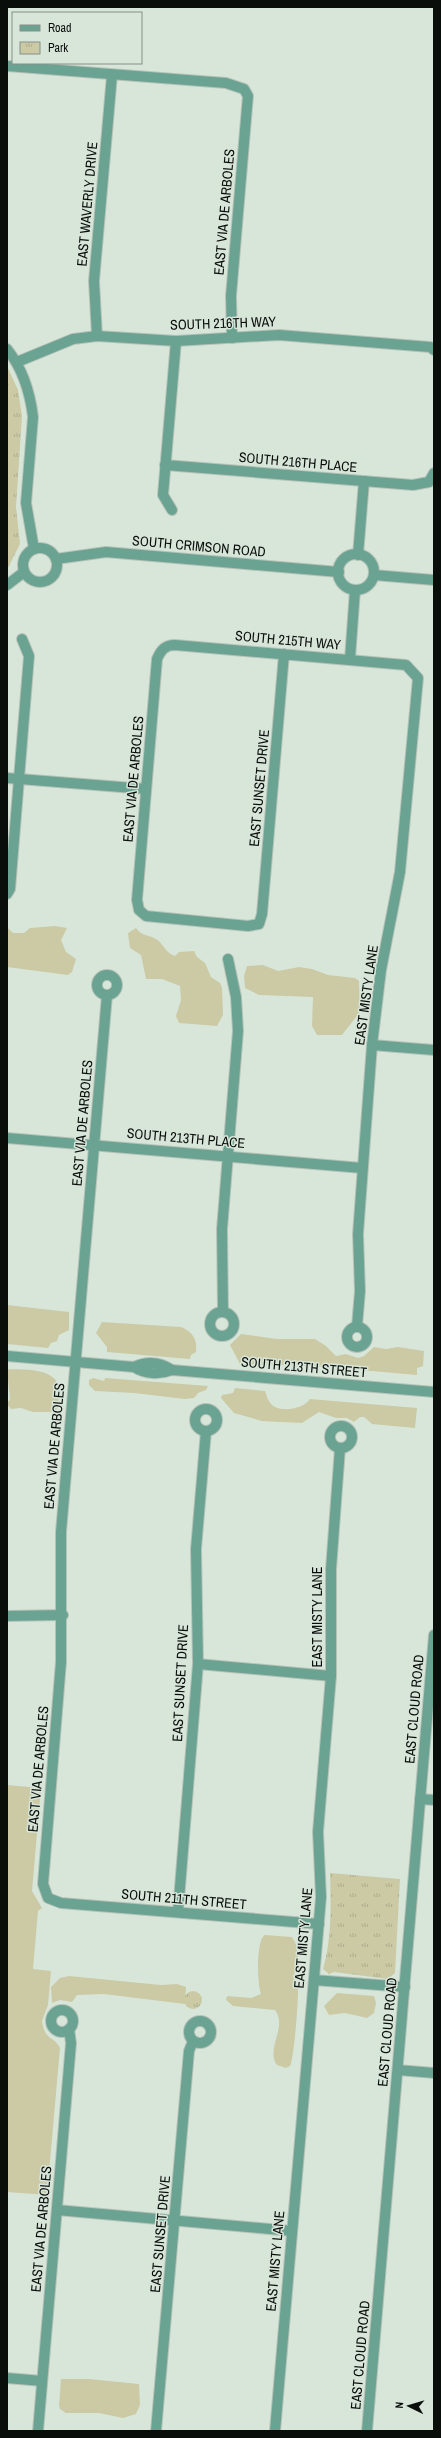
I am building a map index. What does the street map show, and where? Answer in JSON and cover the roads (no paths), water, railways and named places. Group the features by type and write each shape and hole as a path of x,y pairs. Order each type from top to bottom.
{"street":[{"path":"7,66 112,76"},
{"name":"EAST VIA DE ARBOLES","path":"112,76 226,83 244,89 248,96 231,296 232,338"},
{"name":"EAST WAVERLY DRIVE","path":"97,336 94,281 112,76"},
{"name":"SOUTH 216TH WAY","path":"16,362 73,339 97,336 176,341 279,335 430,347 434,350"},
{"path":"172,510 163,495 176,341"},
{"path":"7,349 26,381 33,417 26,503 34,549"},
{"name":"SOUTH 216TH PLACE","path":"165,465 413,485 429,482 434,473"},
{"path":"358,555 364,481"},
{"path":"39,548 50,550 56,559 55,574 47,581 36,582 24,572 23,567 25,556 34,549 39,548"},
{"name":"SOUTH CRIMSON ROAD","path":"56,559 106,552 339,572"},
{"path":"358,555 364,556 372,563 374,575 366,588 355,590 341,582 339,572 340,566 347,557 358,555"},
{"path":"7,585 24,572"},
{"path":"374,575 434,580"},
{"path":"350,659 355,590"},
{"path":"7,894 10,889 29,656 22,639"},
{"name":"SOUTH 215TH WAY","path":"161,651 168,645 175,645 350,659 406,665 413,670"},
{"name":"EAST VIA DE ARBOLES","path":"139,910 137,900 157,659 161,651"},
{"name":"EAST SUNSET DRIVE","path":"139,910 146,916 248,926 259,924 262,914 284,654"},
{"name":"EAST MISTY LANE","path":"357,1326 360,1291 358,1234 372,1045 380,978 400,872 406,826 418,678 413,670"},
{"path":"7,778 146,789"},
{"path":"223,1312 222,1229 238,1031 236,997 228,959"},
{"name":"EAST VIA DE ARBOLES","path":"48,1898 43,1884 61,1662 63,1615 61,1532 107,995"},
{"path":"372,1045 434,1050"},
{"name":"SOUTH 213TH PLACE","path":"7,1138 362,1168"},
{"name":"SOUTH 213TH STREET","path":"7,1356 134,1367 143,1363 162,1364 172,1370 434,1392"},
{"name":"EAST SUNSET DRIVE","path":"178,1912 198,1664 196,1549 206,1432"},
{"name":"EAST MISTY LANE","path":"275,2431 322,1881 318,1832 331,1676 331,1569 340,1448"},
{"path":"7,1616 63,1615"},
{"name":"EAST CLOUD ROAD","path":"367,2431 434,1635"},
{"path":"198,1664 331,1676"},
{"path":"420,1799 434,1800"},
{"name":"SOUTH 211TH STREET","path":"48,1898 62,1903 318,1924"},
{"path":"314,1980 405,1987"},
{"name":"EAST VIA DE ARBOLES","path":"38,2431 71,2043 69,2029"},
{"name":"EAST SUNSET DRIVE","path":"156,2431 189,2051 193,2041"},
{"path":"398,2070 434,2073"},
{"path":"57,2210 292,2230"},
{"path":"7,2378 42,2381"}]}
